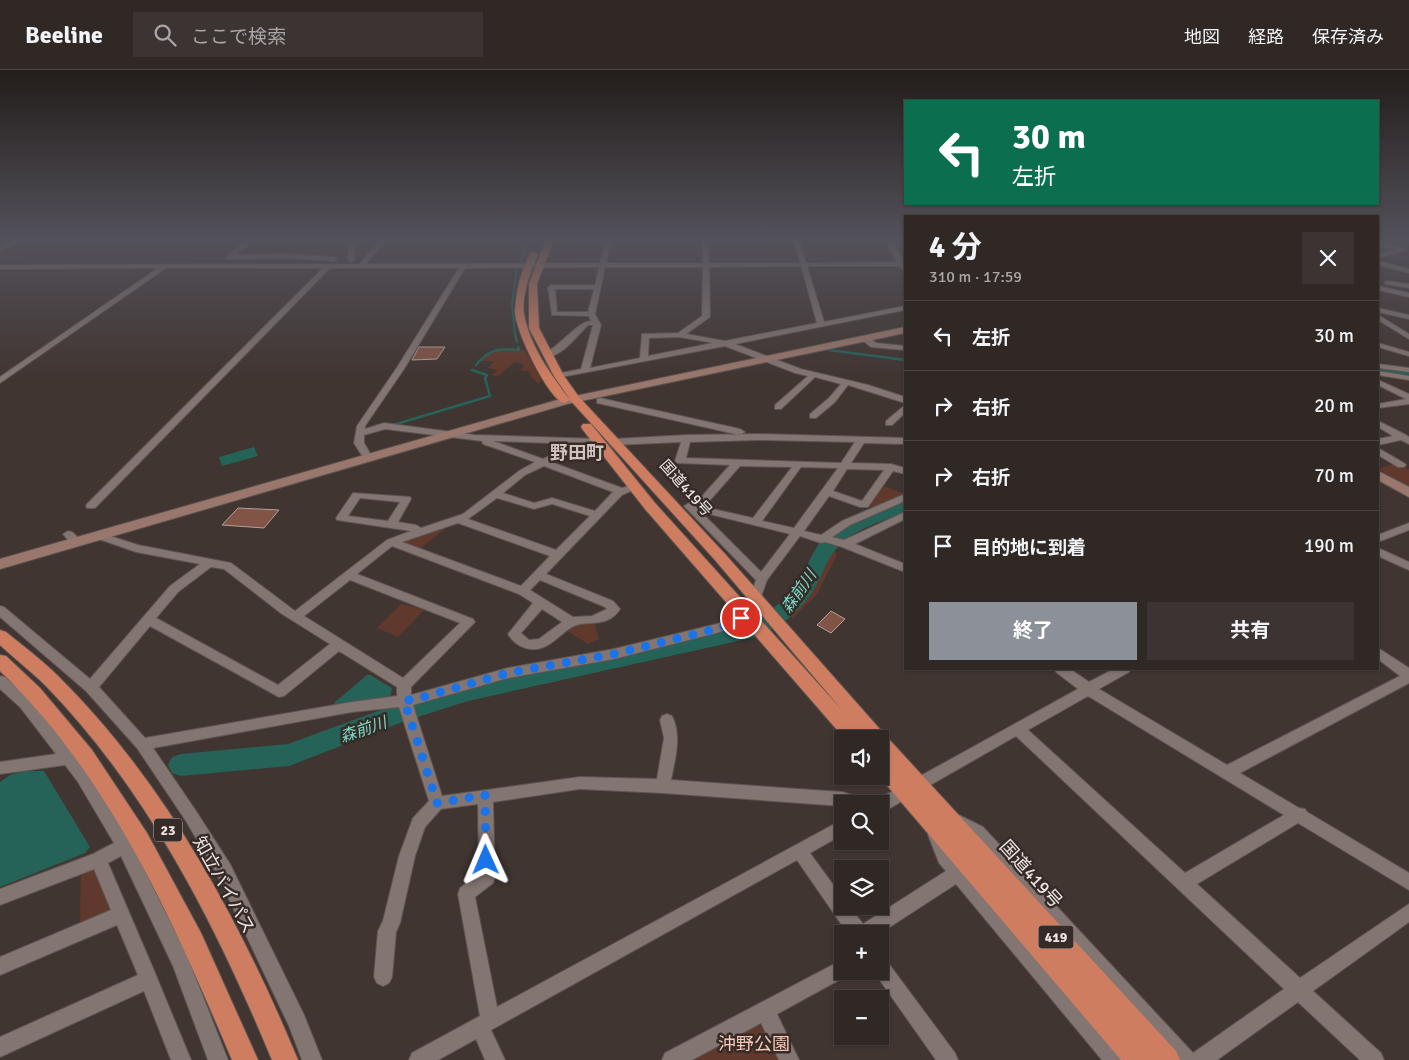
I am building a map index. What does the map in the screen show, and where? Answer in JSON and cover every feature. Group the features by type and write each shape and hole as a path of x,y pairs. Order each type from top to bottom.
{"highway":[{"name":"国道419号","path":"523,285 519,312 531,350 551,384 614,442 720,557 754,599 870,730"},
{"name":"国道419号","path":"533,285 534,328 570,400 595,442 752,626 849,730"},
{"name":"知立バイパス","path":"0,636 52,680 108,744 164,824 222,924 285,1060"},
{"name":"23","path":"0,661 34,693 85,756 140,840 193,942 245,1060"},
{"name":"国道419号","path":"889,755 911,788 1167,1060"},
{"name":"国道419号","path":"889,771 911,788"},
{"name":"国道419号","path":"938,817 1138,1060"}],"street":[{"path":"0,381 138,285"},
{"path":"92,506 309,285"},
{"path":"367,457 360,443 359,434 361,426 400,369 451,285"},
{"path":"680,335 706,316 706,285"},
{"path":"810,285 821,325"},
{"path":"1379,287 1406,286"},
{"path":"585,371 596,323 591,314 598,287 551,287 554,314 591,314"},
{"path":"1379,287 1409,295"},
{"path":"559,376 904,308"},
{"path":"1394,314 1396,308 1409,311"},
{"path":"1379,310 1409,317"},
{"path":"1379,318 1409,337"},
{"path":"1386,322 1409,328"},
{"path":"548,355 558,350 586,323 596,323"},
{"path":"0,564 72,538 97,535 570,400 904,330"},
{"path":"644,360 646,336 680,335 729,344 765,359 813,375 904,400"},
{"path":"865,338 874,345 904,348 903,357"},
{"path":"1379,345 1409,354"},
{"path":"1379,366 1409,370"},
{"path":"1379,374 1409,378"},
{"path":"778,407 813,375"},
{"path":"813,416 832,400 846,383"},
{"path":"1379,383 1409,399"},
{"path":"1379,406 1409,399"},
{"path":"600,401 758,436"},
{"path":"889,423 904,409"},
{"path":"1379,424 1407,438"},
{"path":"359,434 384,426 475,438 595,442"},
{"path":"614,442 758,436 904,442"},
{"path":"475,438 622,492"},
{"path":"687,438 680,461 845,465 891,467 904,471"},
{"path":"1379,442 1407,438"},
{"path":"754,599 762,579 828,492 861,440"},
{"path":"295,618 391,542 467,516 522,473 543,462 595,442"},
{"path":"1379,452 1401,465"},
{"path":"697,508 738,462"},
{"path":"755,523 799,464"},
{"path":"828,492 864,505 891,467"},
{"path":"1379,476 1409,493"},
{"path":"523,591 597,515 622,492 635,487"},
{"path":"496,494 534,506 552,501 597,515"},
{"path":"392,524 406,499 357,495 341,518 416,528 417,533"},
{"path":"821,540 846,523 904,497"},
{"path":"762,579 689,506 795,534 845,544 904,568"},
{"path":"845,544 904,515"},
{"path":"457,519 558,555"},
{"path":"1379,539 1409,526"},
{"path":"97,535 136,548 227,566 295,618 404,685 407,707 437,803"},
{"path":"391,542 523,591 571,622"},
{"path":"1379,552 1409,565"},
{"path":"92,687 174,589 210,562"},
{"path":"538,574 609,604 614,609 610,614 593,620 571,622 542,643 527,645 514,634 541,602"},
{"path":"349,575 469,622 404,685"},
{"path":"0,610 92,687 142,744 191,816 224,870 297,1022 312,1060"},
{"path":"147,619 279,692 339,644"},
{"path":"142,744 343,708 407,707 413,700 508,673 643,647 720,628 752,626"},
{"path":"1228,772 1409,676 1379,654"},
{"path":"1063,670 1088,689 1300,814 1409,882"},
{"path":"889,801 1122,670"},
{"path":"0,681 25,704 83,777 124,846 181,962 218,1060"},
{"path":"664,786 672,738 667,720"},
{"path":"1018,729 1185,882 1374,1060"},
{"path":"1,769 68,758"},
{"path":"383,977 387,931 391,923 407,856 419,823 437,803 580,783 664,786 834,798"},
{"path":"485,795 486,877 466,894 485,1024 495,1060"},
{"path":"1185,882 1300,814"},
{"path":"938,817 945,858 1115,1060"},
{"path":"938,817 977,832 1186,1060"},
{"path":"419,1060 834,830"},
{"path":"0,897 98,860 124,846"},
{"path":"799,850 854,925"},
{"path":"98,860 181,1060"},
{"path":"875,925 958,873"},
{"path":"1200,1060 1409,912"},
{"path":"0,966 122,914"},
{"path":"672,1060 834,973"},
{"path":"889,978 948,1060"},
{"path":"0,1047 149,979"},
{"path":"765,1011 789,1060"}],"green space":[{"path":"497,349 525,350 542,381 537,383 529,374 531,372 520,370 525,365 514,362 499,376 491,375 498,370 488,368 494,361 481,361 485,354"},
{"path":"1393,464 1409,469 1409,486 1379,470"},
{"path":"884,486 904,494 874,510 870,506"},
{"path":"451,524 417,551 398,544 402,540"},
{"path":"835,549 836,557 817,594 792,619 790,610 807,588 827,550"},
{"path":"401,604 425,609 398,637 377,628"},
{"path":"593,619 599,639 588,644 563,628"},
{"path":"92,866 112,912 80,926 81,870"},
{"name":"沖野公園","path":"756,1025 764,1028 779,1060 692,1060"}],"water":[{"path":"254,447 258,456 222,466 219,457"},
{"path":"367,675 392,688 390,697 334,703"},
{"path":"24,771 44,771 90,847 85,853 0,887 0,782 10,775"}],"building":[{"path":"419,347 445,347 437,359 412,360"},
{"path":"238,508 279,510 264,528 222,525"},
{"path":"831,611 845,619 831,633 817,625"}],"waterway":[{"path":"515,285 512,305 515,335"},
{"path":"515,334 517,342"},
{"path":"476,365 490,353 506,349 519,350 518,347"},
{"path":"829,350 904,360"},
{"path":"393,425 490,396 485,378 487,375 472,370"},
{"name":"森前川","path":"1379,370 1409,374"},
{"name":"森前川","path":"181,765 289,755 398,714 468,692 704,639 748,631 774,619 796,600 826,548 836,537 904,505"}],"district":[{"name":"野田町","path":"577,453"}],"route":[{"path":"486,860 485,795 437,803 404,700 413,700 508,673 631,650 720,628 741,618"}]}
